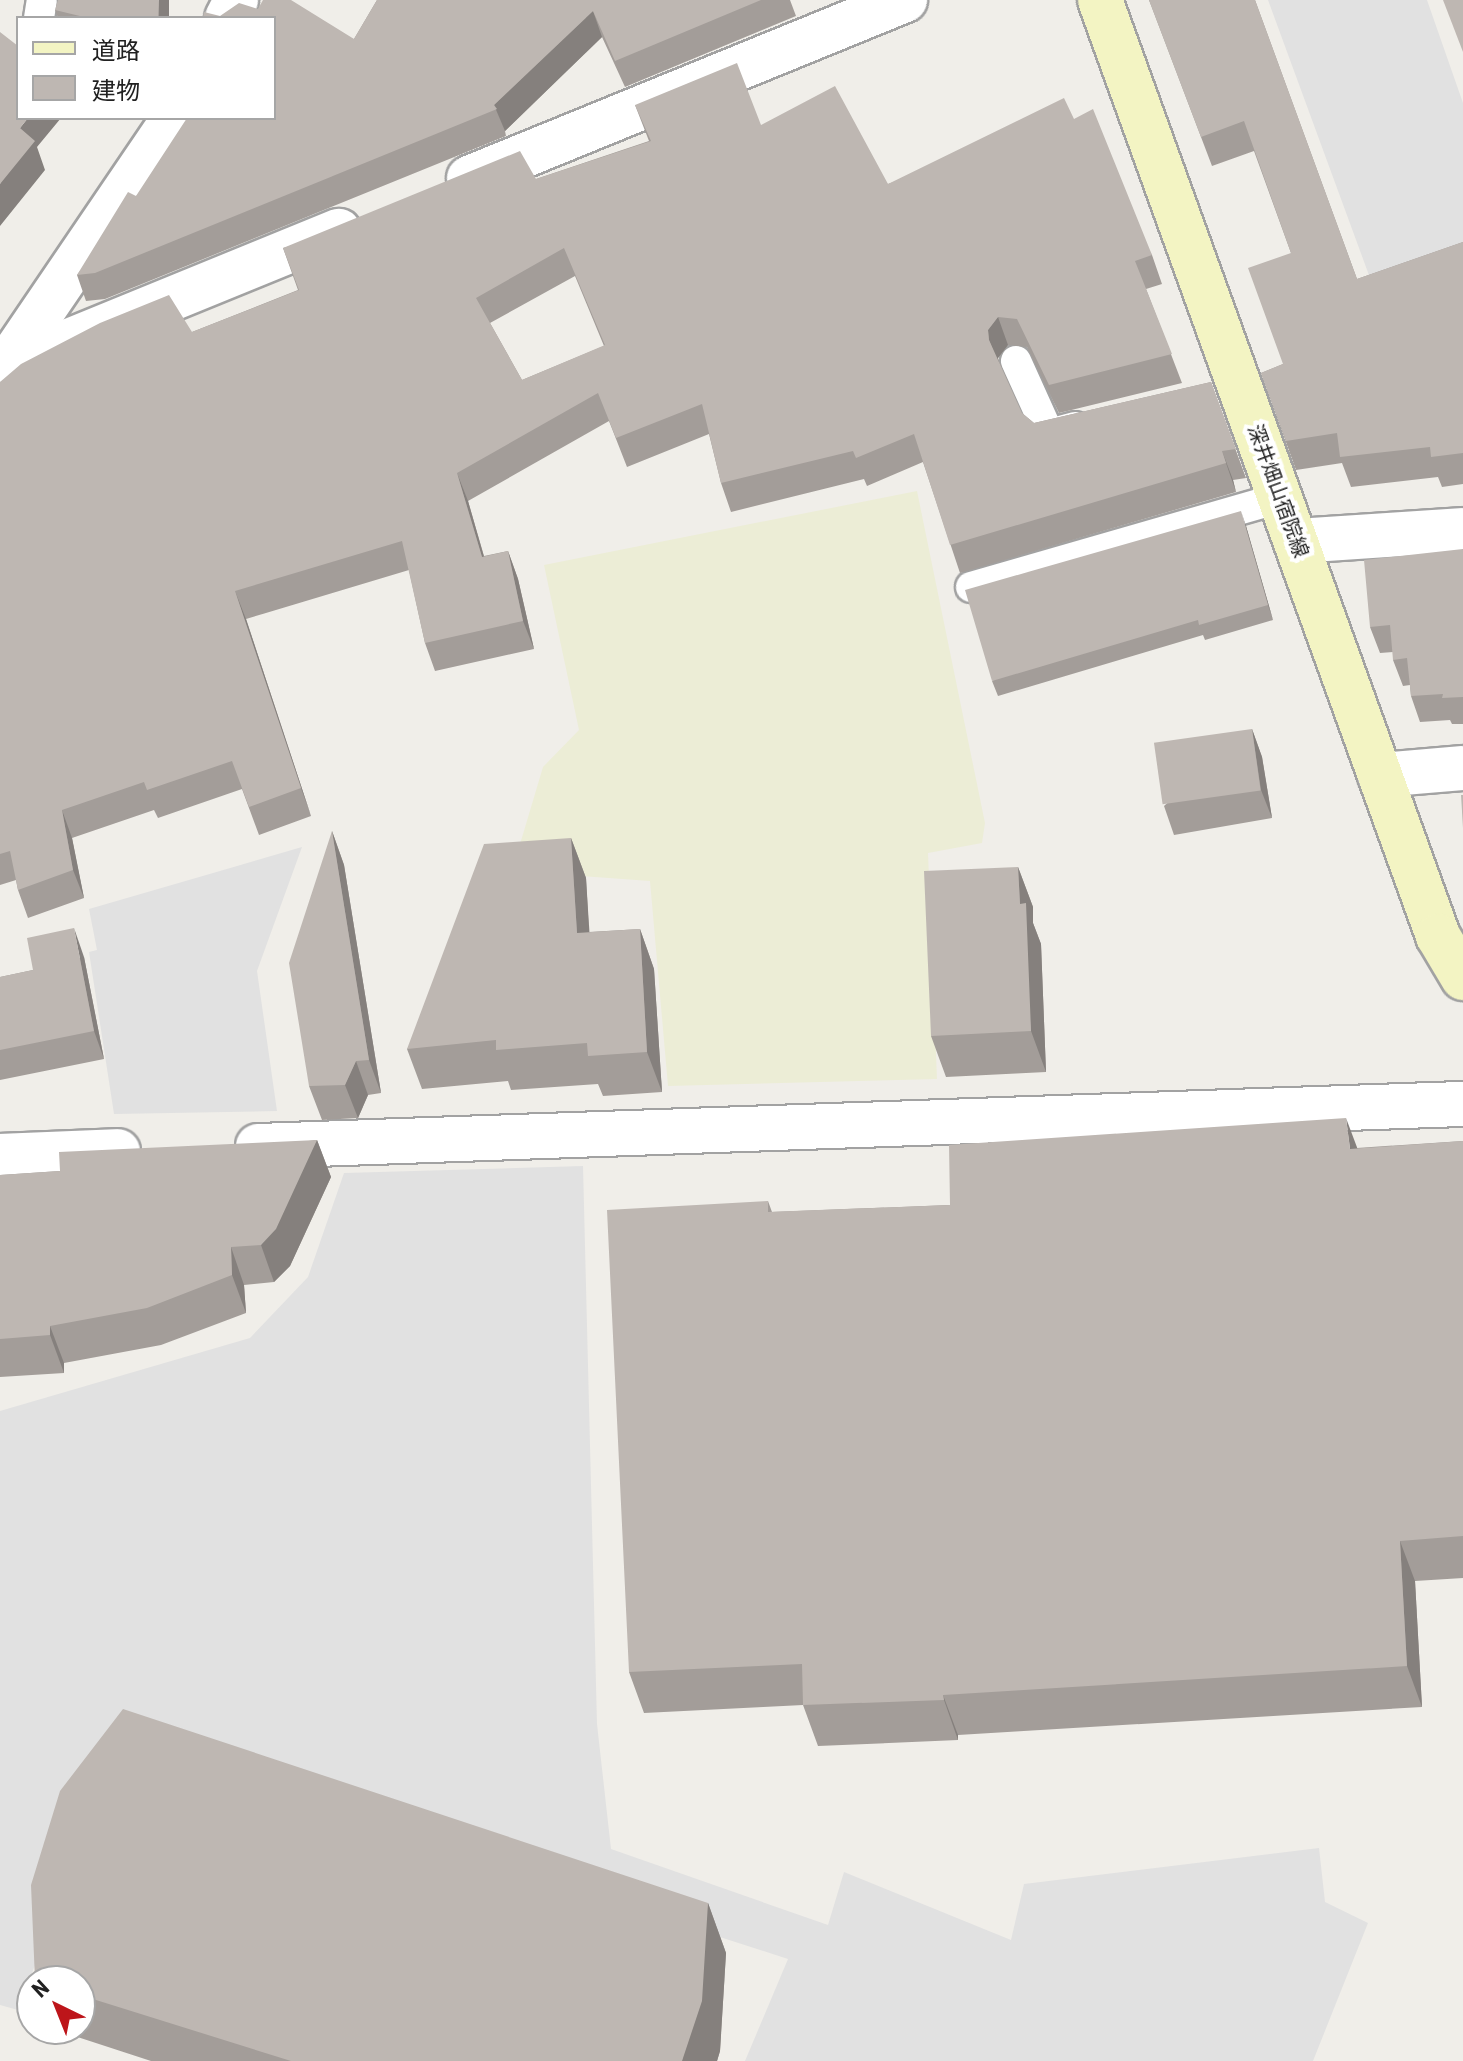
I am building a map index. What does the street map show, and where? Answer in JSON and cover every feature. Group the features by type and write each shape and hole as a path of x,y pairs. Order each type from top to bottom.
{"main road":[{"name":"深井畑山宿院線","path":"1100,0 1226,391 1279,498 1438,936 1463,978"}],"street":[{"path":"433,192 905,0"},
{"path":"2,370 169,120"},
{"path":"2,370 375,216"},
{"path":"1296,541 1463,530"},
{"path":"1380,775 1463,768"},
{"path":"224,1147 1463,1104"},
{"path":"0,1156 160,1150"}],"lane":[{"path":"1016,361 1049,434 1108,419"},
{"path":"971,587 1279,498"}],"green space":[{"path":"917,491 985,823 982,843 928,853 937,1079 668,1086 650,881 512,871 543,767 579,730 544,565"}],"shaded area":[{"path":"1268,0 1427,0 1463,103 1463,245 1370,278"},
{"path":"302,847 257,971 277,1111 114,1114 89,952 97,950 89,909"},
{"path":"583,1166 597,1724 611,1849 828,1925 844,1872 1011,1940 1024,1884 1319,1848 1325,1902 1368,1923 1313,2061 745,2061 788,1959 119,1743 35,1965 16,1965 16,2009 0,2005 0,1411 250,1338 308,1277 344,1173"}],"building":[{"path":"58,0 159,0 158,16 80,16 55,10"},
{"path":"263,0 291,0 354,39 377,0 761,0 615,61 593,11 494,105 497,109 95,273 77,275 128,192 136,196 186,120 276,120 276,16 220,16 239,3 258,9"},
{"path":"1149,0 1255,0 1357,279 1463,242 1463,453 1431,457 1430,447 1340,457 1337,433 1286,441 1261,373 1283,364 1248,268 1291,253 1244,121 1201,137"},
{"path":"1443,0 1463,0 1463,52"},
{"path":"0,32 16,44 16,120 26,120 20,128 35,141 0,184"},
{"path":"737,63 761,125 835,86 888,184 1064,98 1074,119 1093,109 1152,255 1135,261 1172,354 1049,385 1017,319 998,317 988,330 989,340 1022,413 1034,423 1211,382 1236,449 1222,451 1226,463 950,545 914,434 856,458 853,451 721,483 702,404 616,438 598,393 457,473 482,557 508,551 523,621 425,643 402,541 235,591 301,788 249,807 232,761 147,790 144,782 62,810 73,870 18,890 10,851 0,854 0,382 21,364 100,323 169,295 192,332 299,290 283,248 520,151 536,179 651,141 635,105","holes":["564,248 605,345 522,380 476,298"]},
{"path":"1241,511 1268,605 1199,625 1198,620 992,681 965,590"},
{"path":"1463,549 1463,697 1442,698 1443,694 1411,696 1407,658 1393,660 1390,625 1370,627 1364,560"},
{"path":"1252,729 1261,790 1163,804 1154,743"},
{"path":"332,831 369,1060 356,1061 345,1085 309,1086 289,963"},
{"path":"571,838 577,933 640,929 647,1052 588,1056 587,1043 496,1050 496,1040 407,1049 484,844"},
{"path":"1018,867 1020,904 1026,903 1031,1031 931,1036 924,871"},
{"path":"74,928 94,1031 0,1050 0,977 33,970 27,938"},
{"path":"1346,1118 1350,1149 1463,1141 1463,1536 1400,1541 1407,1666 943,1695 944,1700 803,1705 802,1664 629,1672 607,1210 768,1201 768,1212 950,1205 949,1145"},
{"path":"317,1140 276,1229 261,1245 231,1247 232,1275 147,1308 50,1326 50,1335 0,1339 0,1175 60,1171 59,1152"},
{"path":"123,1709 708,1903 702,2001 682,2061 291,2061 96,2000 96,1965 34,1965 31,1885 60,1791"}]}
